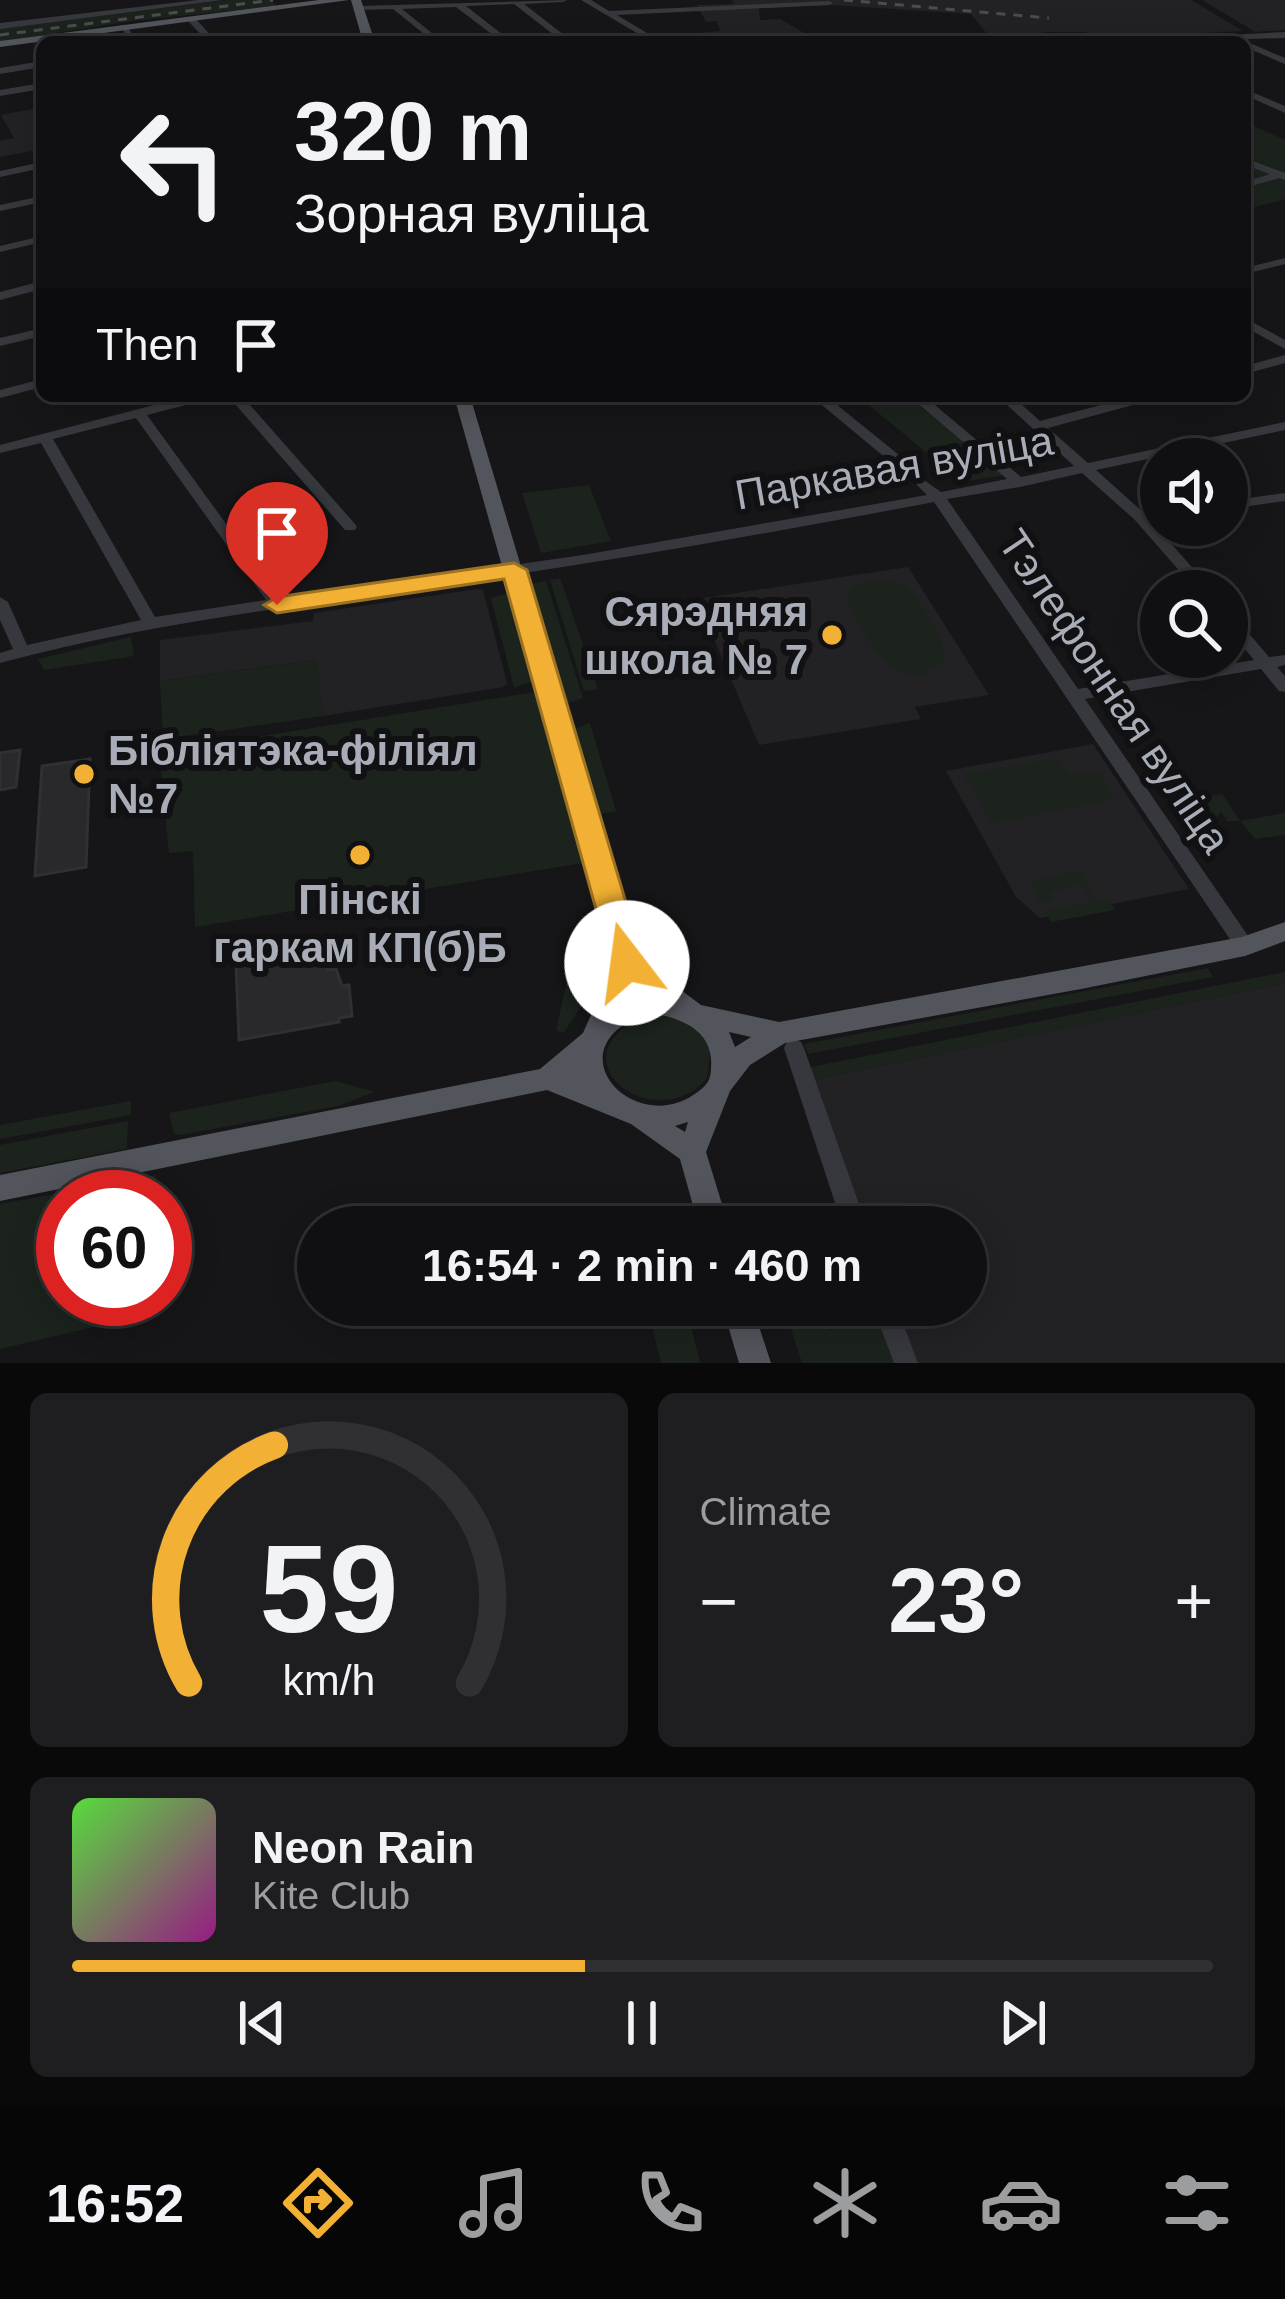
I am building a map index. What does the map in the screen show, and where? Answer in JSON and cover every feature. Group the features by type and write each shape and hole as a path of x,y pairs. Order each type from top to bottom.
{"main road":[{"path":"58,36 351,2"},
{"path":"351,2 358,36"},
{"path":"351,2 366,36"},
{"path":"0,44 36,39"},
{"path":"464,402 627,963 695,1012 724,1043 727,1064 692,1152 708,1206"},
{"path":"627,963 596,1034 590,1075 619,1107 676,1115 716,1090 741,1057 786,1041 1245,946 1285,932"},
{"path":"1245,946 1285,945"},
{"path":"0,1188 547,1079 596,1034 640,1004 666,1003 786,1041"},
{"path":"547,1079 619,1107 692,1152"},
{"path":"744,1326 755,1363"}],"street":[{"path":"93,0 104,10"},
{"path":"0,26 146,4 219,0"},
{"path":"351,2 395,7 563,0"},
{"path":"585,0 648,36"},
{"path":"517,2 560,36"},
{"path":"610,13 829,3"},
{"path":"458,4 500,36"},
{"path":"395,7 431,36"},
{"path":"191,19 207,36"},
{"path":"123,27 130,36"},
{"path":"1251,40 1285,35"},
{"path":"1251,47 1285,61"},
{"path":"0,70 36,65"},
{"path":"0,93 36,87"},
{"path":"1251,95 1285,110"},
{"path":"1251,163 1282,176"},
{"path":"0,173 36,166"},
{"path":"1251,184 1282,176"},
{"path":"0,208 36,200"},
{"path":"0,249 36,240"},
{"path":"1251,270 1285,261"},
{"path":"0,296 36,287"},
{"path":"1251,325 1285,345"},
{"path":"0,342 36,333"},
{"path":"1251,368 1285,359"},
{"path":"0,394 36,385"},
{"path":"0,449 183,402"},
{"path":"240,402 350,527"},
{"name":"Тэлефонная вуліца","path":"825,402 939,498 1245,946"},
{"path":"923,402 1020,483"},
{"path":"1012,402 1139,516 1187,570"},
{"path":"1042,425 1128,402"},
{"path":"140,414 277,605"},
{"name":"Паркавая вуліца","path":"0,658 151,623 514,570 939,498 1285,426"},
{"path":"45,438 151,623"},
{"path":"1248,502 1285,497"},
{"path":"0,602 22,652"},
{"path":"1248,643 1285,687"},
{"path":"1074,694 1285,660"},
{"path":"786,1041 848,1206"},
{"path":"892,1326 906,1363"}],"shaded area":[{"path":"228,0 273,0 275,6 0,42 0,28"},
{"path":"732,0 1191,0 1243,31 992,36 971,14 831,5 759,8 760,20 780,19 804,33 686,34 720,31 717,21 706,22 697,5 733,4"},
{"path":"1202,0 1285,0 1285,30 1255,32"},
{"path":"36,108 36,150 0,157 0,141 14,138 1,115"},
{"path":"1251,125 1285,140 1285,199 1251,208"},
{"path":"865,402 915,402 1005,475 962,482"},
{"path":"589,485 611,541 541,553 522,493"},
{"name":"Сярэдняя школа № 7","path":"908,567 989,695 915,707 921,719 759,745 697,599"},
{"path":"560,578 598,689 584,691 550,580"},
{"path":"546,581 583,698 565,704 530,584"},
{"path":"873,581 904,587 930,619 945,658 929,672 899,671 863,631 847,602 852,588"},
{"path":"483,590 507,683 504,687 323,716 316,660 160,681 160,640 313,621 314,613"},
{"path":"508,593 533,681 514,688 491,598"},
{"path":"131,637 134,656 44,670 38,659"},
{"path":"317,660 323,716 163,739 160,681"},
{"path":"541,691 589,862 195,927 193,851 169,853 159,753"},
{"path":"590,723 616,811 600,814 573,729"},
{"path":"1093,744 1189,889 1040,918 1016,897 946,771"},
{"path":"1058,758 1069,775 1100,773 1115,799 992,823 963,774"},
{"path":"1222,794 1240,821 1227,821 1221,812 1215,819 1197,819 1190,803 1168,803"},
{"path":"1285,813 1285,835 1255,839 1240,821"},
{"path":"1079,871 1098,902 1109,900 1115,910 1051,922 1045,911 1091,902 1080,885 1049,891 1053,899 1040,903 1030,882"},
{"path":"653,916 673,985 646,970 631,918"},
{"path":"591,935 603,974 564,1032 556,1031 576,939"},
{"path":"1208,968 1213,977 808,1054 804,1044"},
{"path":"1285,972 1285,983 811,1080 806,1068"},
{"path":"1285,983 1285,1363 916,1363 903,1326 987,1326 987,1206 857,1206 811,1080"},
{"path":"650,1012 692,1021 711,1042 707,1078 685,1095 661,1100 638,1096 620,1085 608,1069 607,1050 620,1030"},
{"path":"335,1081 375,1092 338,1106 174,1134 169,1113"},
{"path":"131,1101 131,1115 0,1139 0,1125"},
{"path":"128,1121 127,1149 0,1173 0,1145"},
{"path":"36,1197 36,1326 98,1326 0,1349 0,1204"},
{"path":"652,1326 691,1326 700,1363 661,1363"},
{"path":"790,1326 828,1326 829,1330 886,1326 899,1363 802,1363"}],"building":[{"path":"20,750 16,787 0,790 0,753"},
{"path":"90,759 86,867 35,876 42,766"},
{"path":"326,950 328,970 336,969 342,986 349,985 352,1016 239,1040 236,965"}],"railway":[{"path":"0,35 273,0"},
{"path":"844,0 1049,18"}],"place":[{"name":"Сярэдняя школа № 7","path":"832,635"},
{"name":"Бібліятэка-філіял №7","path":"84,774"},
{"name":"Пінскі гаркам КП(б)Б","path":"360,855"}],"route":[{"path":"277,605 514,570 627,963"}]}
